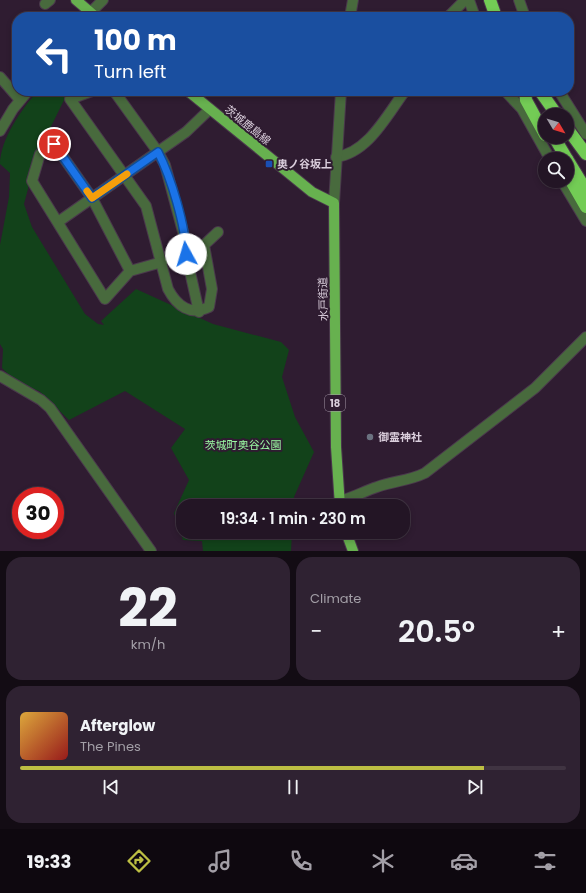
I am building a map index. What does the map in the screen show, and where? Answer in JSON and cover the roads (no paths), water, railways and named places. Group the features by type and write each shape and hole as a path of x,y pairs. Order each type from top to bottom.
{"highway":[{"path":"490,0 494,12"},
{"path":"526,96 526,100 538,122"},
{"path":"532,96 538,108"},
{"path":"544,96 552,108"},
{"path":"574,138 586,154"},
{"path":"574,170 586,190"},
{"path":"574,186 586,207"}],"main road":[{"path":"76,0 90,12"},
{"name":"茨城鹿島線","path":"194,96 312,192 319,197 334,203"},
{"name":"水戸街道","path":"334,203 336,447 340,499"},
{"path":"349,539 353,551"}],"street":[{"path":"95,12 103,0"},
{"path":"351,12 353,0"},
{"path":"453,12 465,0"},
{"path":"469,0 473,12"},
{"path":"518,0 523,12"},
{"path":"0,77 12,91"},
{"path":"17,96 20,100"},
{"path":"0,131 24,96"},
{"path":"78,96 70,99 126,176 148,212 168,289 173,298 190,311 199,312 208,307 212,289 204,245 218,232"},
{"path":"118,96 158,152 170,180 186,243 186,254 199,312"},
{"name":"水戸街道","path":"334,203 341,96"},
{"path":"336,157 346,156 358,149 374,132 401,96"},
{"path":"510,96 522,109 546,152"},
{"path":"562,96 586,134"},
{"path":"58,222 126,176 186,132 210,109"},
{"path":"130,271 92,198 54,144 40,154 32,181 105,299 130,271 162,262"},
{"path":"566,188 586,221"},
{"path":"348,499 378,486 412,479 425,473 535,388 586,337"},
{"path":"0,376 41,400 50,408 151,551"}],"place":[{"name":"奥ノ谷坂上","path":"269,164"},
{"name":"御霊神社","path":"370,437"}],"park label":[{"name":"茨城町奥谷公園","path":"243,445"}]}
